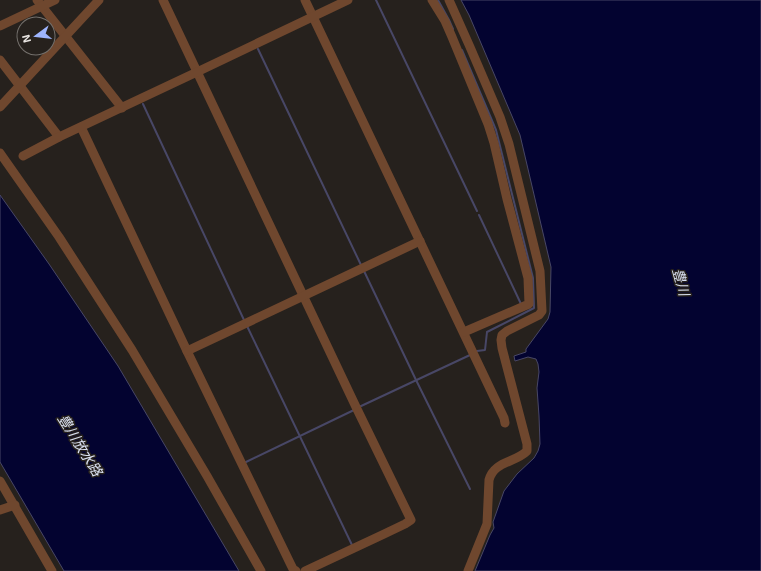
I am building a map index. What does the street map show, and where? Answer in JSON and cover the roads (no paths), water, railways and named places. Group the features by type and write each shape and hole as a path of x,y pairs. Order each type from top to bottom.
{"street":[{"path":"0,26 39,3 55,0"},
{"path":"0,107 99,0"},
{"path":"163,0 411,520 305,571"},
{"path":"305,0 464,332 505,423"},
{"path":"23,156 59,137 348,0"},
{"path":"432,0 452,37 488,124 528,278 529,304 464,332"},
{"path":"449,0 494,103 510,144 540,271 542,311 539,315 502,335 502,348 527,444 527,451 523,455 498,466 490,475 487,524 468,571"},
{"path":"39,3 122,108"},
{"path":"0,60 59,137"},
{"path":"81,127 187,351 291,565 296,571"},
{"path":"0,153 59,238 132,350 207,476 261,571"},
{"path":"187,351 420,241"},
{"path":"0,481 52,571"},
{"path":"0,510 15,505"}],"water":[{"name":"豊川","path":"461,0 761,0 761,571 475,571 494,528 493,522 504,491 517,474 534,458 540,444 537,388 539,372 538,364 536,359 528,357 515,361 514,356 526,352 526,349 548,319 550,312 551,267 520,135 469,15"},
{"name":"豊川放水路","path":"0,195 118,366 239,571 64,571 0,462"}],"waterway":[{"path":"376,0 477,211"},
{"path":"438,0 453,29"},
{"path":"258,49 361,265"},
{"path":"462,50 496,130 533,278 534,308 487,332 485,350 477,351"},
{"path":"143,104 244,320"},
{"path":"479,215 521,304"},
{"path":"364,271 470,489"},
{"path":"247,326 352,545"},
{"path":"359,407 470,355"},
{"path":"246,462 354,410"}]}
